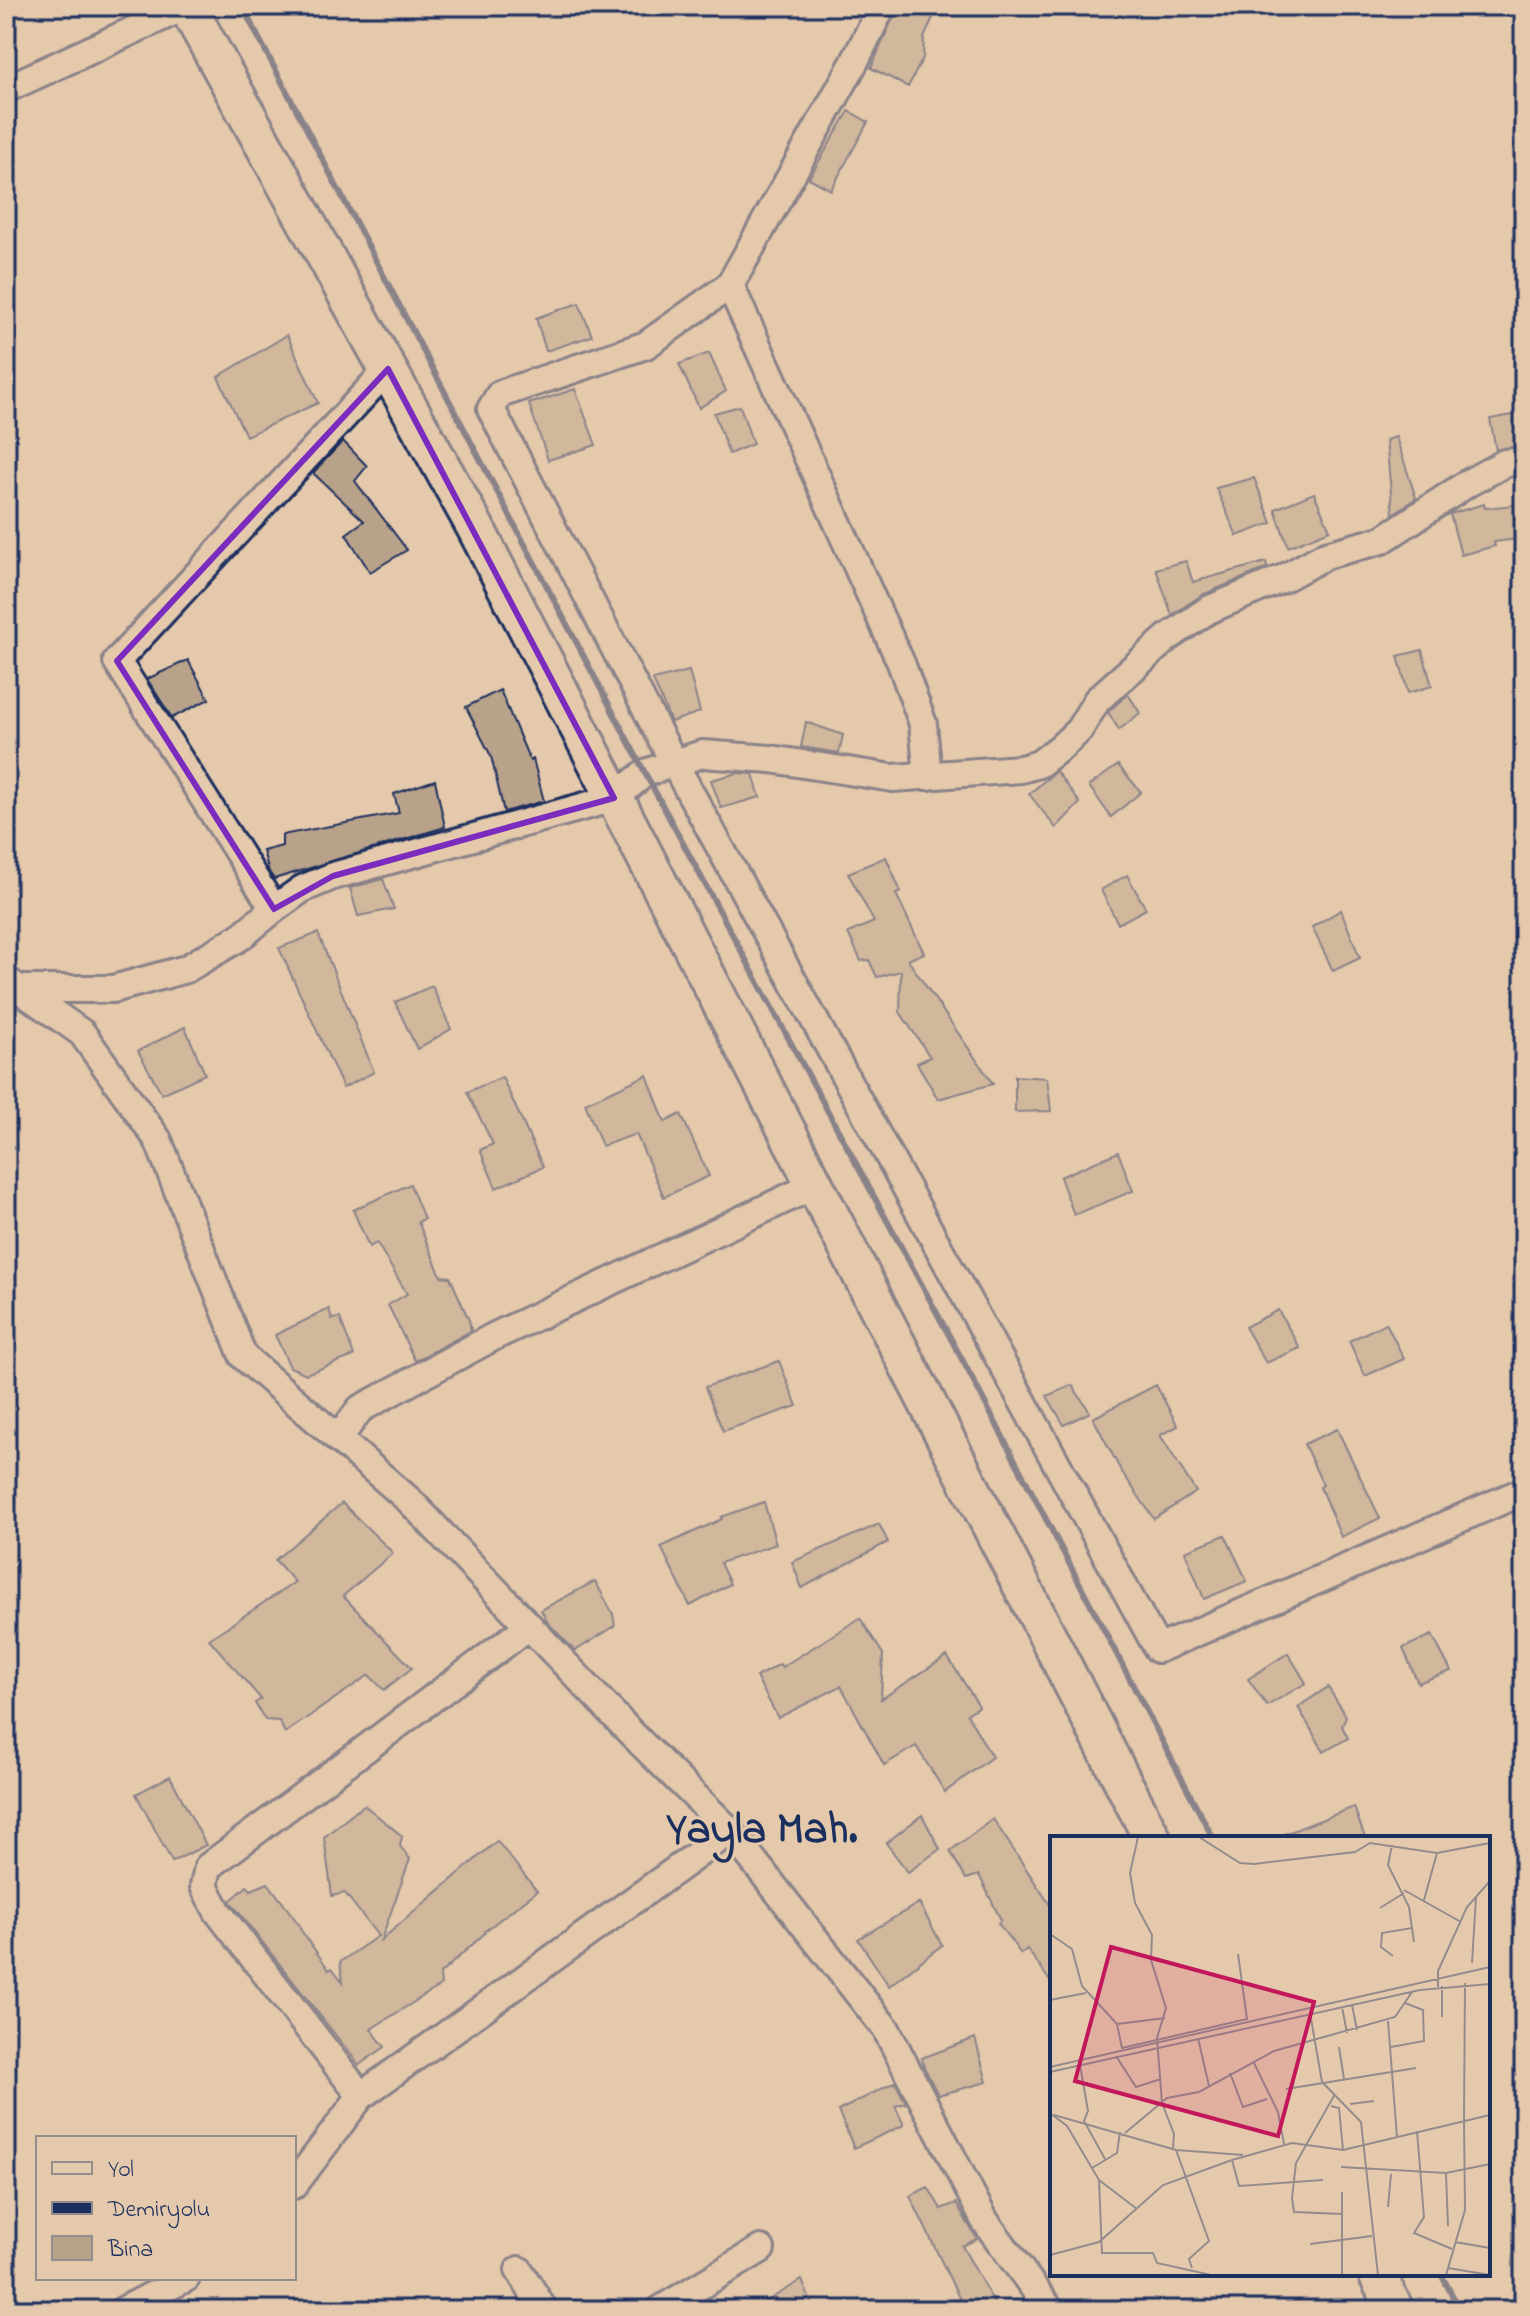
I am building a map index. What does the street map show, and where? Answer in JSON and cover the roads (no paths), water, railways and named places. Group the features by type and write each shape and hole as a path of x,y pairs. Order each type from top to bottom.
{"street":[{"path":"6,89 186,6 475,527 1151,1836"},
{"path":"882,6 854,63 730,285 646,345 500,394 491,409 674,763 1158,1649 1524,1491"},
{"path":"730,285 901,663 923,724 928,776"},
{"path":"274,909 117,661 388,369"},
{"path":"10,987 113,989 186,969 240,937 302,889 333,876 614,798 645,773 702,754 771,759 893,778 1021,769 1039,764 1079,730 1097,700 1167,638 1208,610 1284,578 1326,555 1382,540 1468,483 1505,463 1524,461"},
{"path":"10,987 82,1033 158,1140 243,1356 410,1501 730,1831 886,2029 985,2221 1050,2310"},
{"path":"338,1439 360,1409 495,1336 815,1185"},
{"path":"361,2096 218,1912 204,1886 208,1867 529,1626"},
{"path":"296,2182 361,2096 730,1831"},
{"path":"660,2310 761,2249"},
{"path":"519,2270 544,2310"},
{"path":"124,2310 182,2280"}],"railway":[{"path":"242,6 645,773 971,1376 1212,1836"},
{"path":"1442,2276 1460,2310"}],"district":[{"name":"Yayla Mah.","path":"762,1827"}]}
